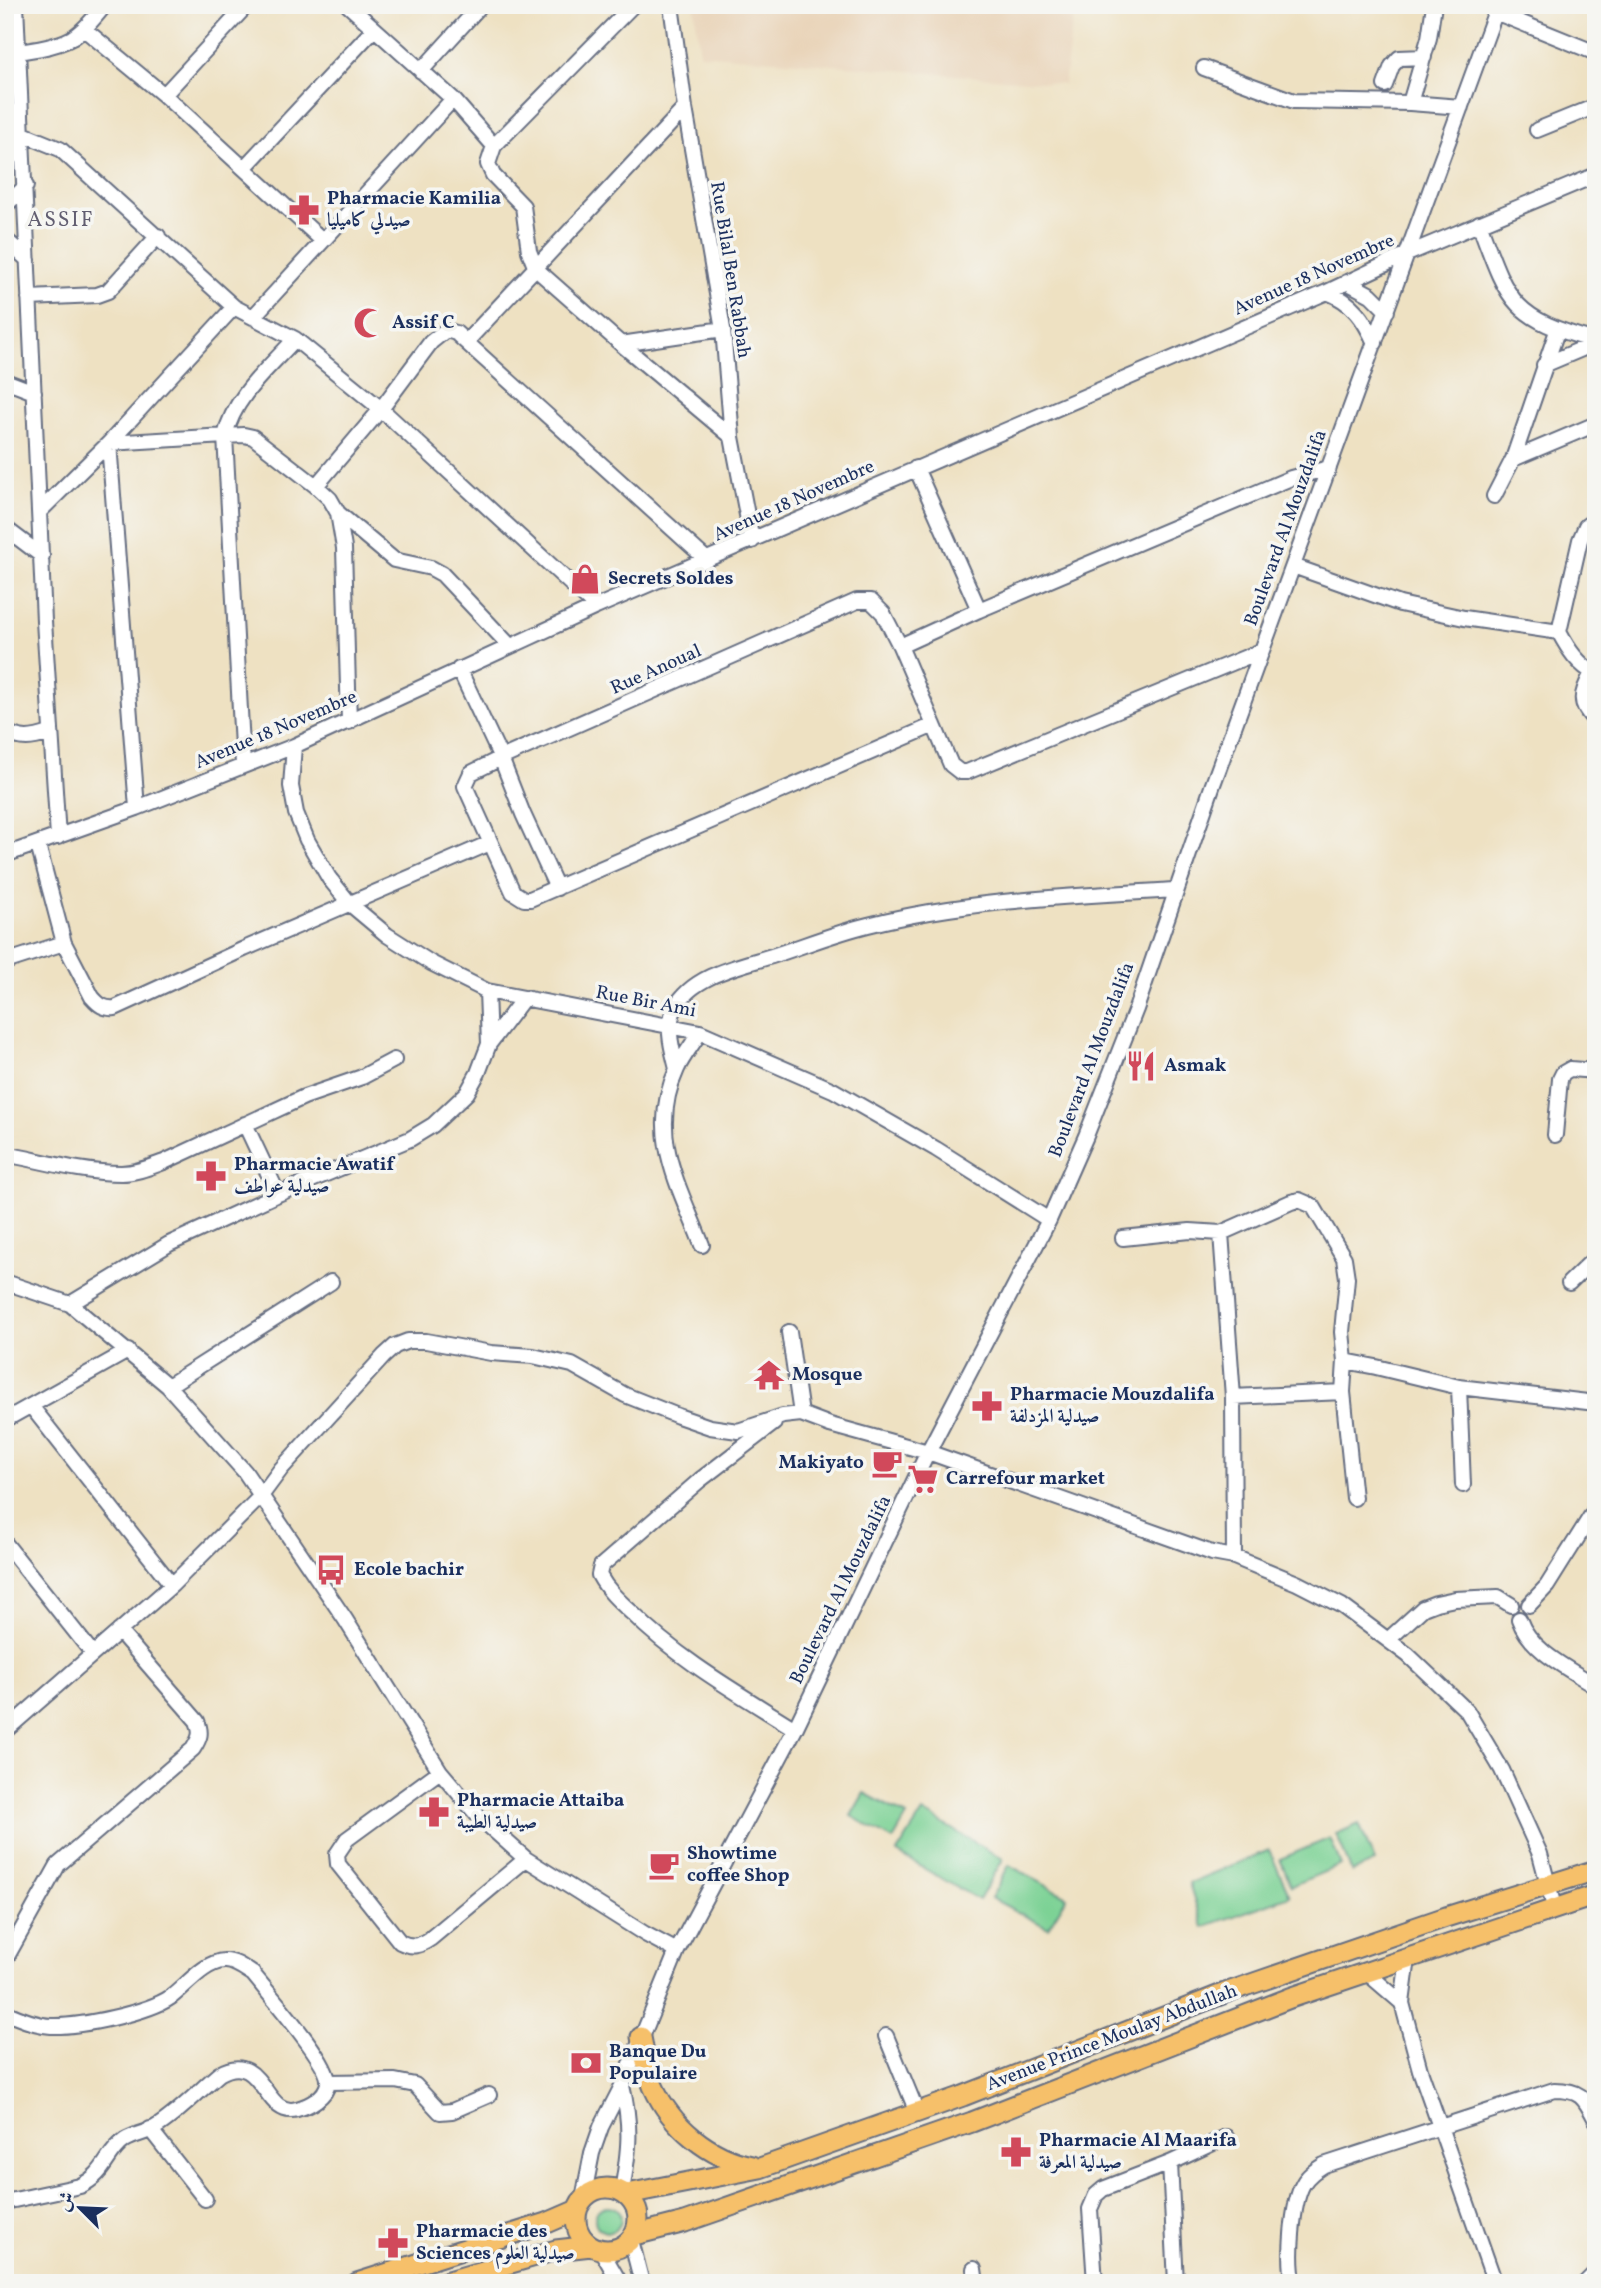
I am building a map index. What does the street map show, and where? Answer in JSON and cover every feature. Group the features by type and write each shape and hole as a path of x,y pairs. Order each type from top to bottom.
{"main road":[{"name":"Avenue Prince Moulay Abdullah","path":"624,2192 760,2168 917,2112 1237,1989 1446,1917 1596,1870"},
{"name":"Avenue Prince Moulay Abdullah","path":"632,2238 704,2216 972,2122 1290,1997 1596,1895"},
{"path":"641,2037 652,2084 665,2108 683,2131 735,2163 760,2168"},
{"path":"357,2283 534,2227 580,2204 591,2192 601,2188 624,2192 637,2209 638,2227 632,2238 617,2249 556,2250 442,2283"},
{"path":"580,2204 576,2220 578,2230 583,2239 596,2248"}],"street":[{"path":"16,5 11,53 23,134 50,733 58,837"},
{"path":"11,53 60,43 84,29 105,5"},
{"path":"164,95 247,5"},
{"path":"348,5 453,99 494,146"},
{"path":"421,71 481,5"},
{"path":"633,5 494,146 488,164 493,175 523,206 529,251 536,269 732,437"},
{"name":"Rue Bilal Ben Rabbah","path":"671,5 685,108 723,329 732,437 752,541"},
{"path":"1410,103 1424,57 1434,5"},
{"path":"1497,8 1596,53"},
{"name":"Boulevard Al Mouzdalifa","path":"580,2204 592,2152 601,2127 622,2086 677,1951 795,1729 928,1452 1049,1220 1086,1136 1136,1009 1175,890 1261,651 1497,8"},
{"path":"84,29 164,95 322,240"},
{"path":"244,168 374,29"},
{"path":"1385,85 1392,66 1399,58 1424,57"},
{"path":"1203,68 1294,101 1410,103 1461,107"},
{"path":"253,317 453,99"},
{"path":"1537,130 1596,106"},
{"path":"466,342 685,108"},
{"path":"23,134 60,149 159,236 234,307 295,339 381,409 596,607"},
{"name":"Avenue 18 Novembre","path":"5,855 137,808 294,746 596,607 1327,292 1407,254 1596,175"},
{"path":"5,206 26,186"},
{"path":"1479,223 1505,290 1515,305 1530,317 1557,331 1596,342"},
{"path":"29,298 97,295 108,291 159,236"},
{"path":"5,239 28,260"},
{"path":"1347,282 1371,295 1387,311"},
{"path":"1327,292 1342,298 1356,310 1375,343"},
{"path":"39,512 109,443 234,307"},
{"path":"621,344 723,329"},
{"path":"316,486 381,409 438,335 446,330 456,333 707,560"},
{"path":"1494,496 1513,459 1557,331"},
{"path":"243,765 225,436 235,408 295,339"},
{"path":"1544,365 1596,342"},
{"path":"5,381 34,392"},
{"path":"1513,459 1596,424"},
{"path":"109,443 244,435 253,437 330,499 338,513 344,548 349,722"},
{"path":"109,443 137,808"},
{"path":"916,468 979,610"},
{"path":"1261,651 967,772 955,770 900,646 1291,478 1329,468"},
{"path":"338,513 394,560 431,568 442,575 510,646"},
{"path":"1596,519 1586,526 1580,540 1559,632 1568,649 1594,673 1584,687 1582,699 1584,711 1596,721"},
{"path":"5,528 42,556"},
{"path":"1293,566 1400,604 1464,618 1559,632"},
{"name":"Rue Anoual","path":"490,843 466,786 471,773 501,758 857,601 865,600 877,605 900,646"},
{"path":"459,669 557,888"},
{"path":"37,845 64,943 98,1004 109,1009 490,843 513,892 530,900 934,725"},
{"path":"5,731 31,739 50,733"},
{"name":"Rue Bir Ami","path":"294,746 291,786 296,813 307,840 329,878 350,904 387,935 431,964 487,991 701,1032 833,1090 936,1149 1049,1220"},
{"name":"Rue Bir Ami","path":"274,754 291,786"},
{"path":"677,1069 668,1026 676,1005 693,987 724,971 868,925 971,906 1175,890"},
{"path":"5,962 64,943"},
{"path":"487,991 489,1044"},
{"path":"71,1304 169,1244 278,1194 411,1139 433,1125 467,1093 489,1044 523,999"},
{"path":"701,1032 677,1069 663,1128 669,1161 702,1245"},
{"path":"5,1154 122,1173 164,1162 304,1097 362,1077 394,1060"},
{"path":"1555,1135 1560,1079 1563,1073 1570,1069 1596,1071"},
{"path":"245,1124 278,1194"},
{"path":"1123,1238 1190,1231 1221,1233 1291,1202 1299,1200 1312,1206 1344,1258 1347,1278 1342,1332 1345,1361 1343,1392 1354,1498"},
{"path":"1221,1233 1233,1397 1234,1558"},
{"path":"1569,1283 1596,1257"},
{"path":"5,1282 71,1304 168,1386 245,1472 345,1619 440,1771 479,1816 526,1859 645,1934 677,1951"},
{"path":"168,1386 331,1282"},
{"path":"789,1332 801,1414"},
{"path":"5,1731 172,1585 261,1496 281,1469 384,1356 396,1346 408,1341 426,1342 491,1353 533,1356 572,1366 625,1395 710,1427 738,1431 783,1416 801,1414 830,1425 928,1452 1212,1553 1234,1558 1297,1583 1342,1606 1389,1639 1468,1711 1502,1770 1540,1854 1554,1907"},
{"path":"5,1420 128,1351"},
{"path":"1345,1361 1459,1387 1596,1402"},
{"path":"1459,1387 1463,1485"},
{"path":"1233,1397 1343,1392"},
{"path":"31,1406 172,1585"},
{"path":"783,1416 700,1480 601,1566 599,1575 641,1623 685,1660 795,1729"},
{"path":"1520,1619 1528,1615 1529,1605 1547,1586 1596,1508"},
{"path":"5,1543 93,1654"},
{"path":"1389,1639 1407,1620 1423,1608 1436,1603 1498,1597 1511,1605"},
{"path":"1511,1605 1520,1600 1529,1605"},
{"path":"1511,1605 1512,1614 1520,1619 1523,1629 1540,1648 1596,1686"},
{"path":"5,1959 58,1865 193,1749 200,1739 201,1731 197,1721 119,1631"},
{"path":"440,1771 347,1839 337,1854 338,1864 400,1942 413,1946 421,1945 526,1859"},
{"path":"1408,1958 1402,2003 1420,2070 1495,2283"},
{"path":"5,2012 33,2023 54,2026 122,2016 157,2005 207,1967 224,1961 253,1974 314,2051 327,2070 328,2082 325,2091 314,2103 287,2110 272,2099 253,2074 237,2067 229,2068 156,2127 127,2139 90,2181 80,2186 5,2202"},
{"path":"1366,1972 1402,2003"},
{"path":"886,2036 917,2112"},
{"path":"328,2082 395,2081 415,2085 440,2112 452,2111 489,2095"},
{"path":"622,2086 629,2114 630,2133 624,2192"},
{"path":"1294,2283 1290,2267 1298,2197 1312,2173 1324,2165 1554,2090 1580,2095 1596,2120"},
{"path":"150,2129 205,2199"},
{"path":"1095,2283 1090,2209 1096,2195 1103,2189 1170,2163 1226,2137"},
{"path":"1170,2163 1176,2283"},
{"path":"632,2238 642,2283"},
{"path":"596,2248 620,2283"},
{"path":"1585,2283 1596,2272"}],"shaded area":[{"path":"694,5 1075,5 1064,84 700,54"}],"green space":[{"path":"864,1793 907,1816 893,1840 851,1816"},
{"path":"923,1812 1003,1859 979,1900 897,1853"},
{"path":"1359,1824 1375,1862 1352,1872 1336,1834"},
{"path":"1330,1838 1341,1865 1291,1886 1280,1859"},
{"path":"1269,1850 1290,1896 1203,1927 1189,1883"},
{"path":"1009,1865 1067,1897 1048,1928 991,1898"},
{"path":"608,2206 617,2210 621,2219 617,2228 608,2232 599,2228 595,2219 599,2210"}],"place":[{"name":"Pharmacie Kamilia صيدلي كاميليا","path":"304,210"},
{"name":"Assif C","path":"369,323"},
{"name":"Secrets Soldes","path":"585,579"},
{"name":"Asmak","path":"1141,1066"},
{"name":"Pharmacie Awatif صيدلية عواطف","path":"211,1176"},
{"name":"Mosque","path":"769,1375"},
{"name":"Pharmacie Mouzdalifa صيدلية المزدلفة","path":"987,1406"},
{"name":"Makiyato","path":"887,1463"},
{"name":"Carrefour market","path":"923,1479"},
{"name":"Ecole bachir","path":"331,1570"},
{"name":"Pharmacie Attaiba صيدلية الطيبة","path":"434,1812"},
{"name":"Showtime coffee Shop","path":"664,1865"},
{"name":"Banque Du Populaire","path":"586,2063"},
{"name":"Pharmacie Al Maarifa صيدلية المعرفة","path":"1016,2152"},
{"name":"Pharmacie des Sciences صيدلية العلوم","path":"393,2243"}],"district":[{"name":"ASSIF","path":"61,220"}]}
